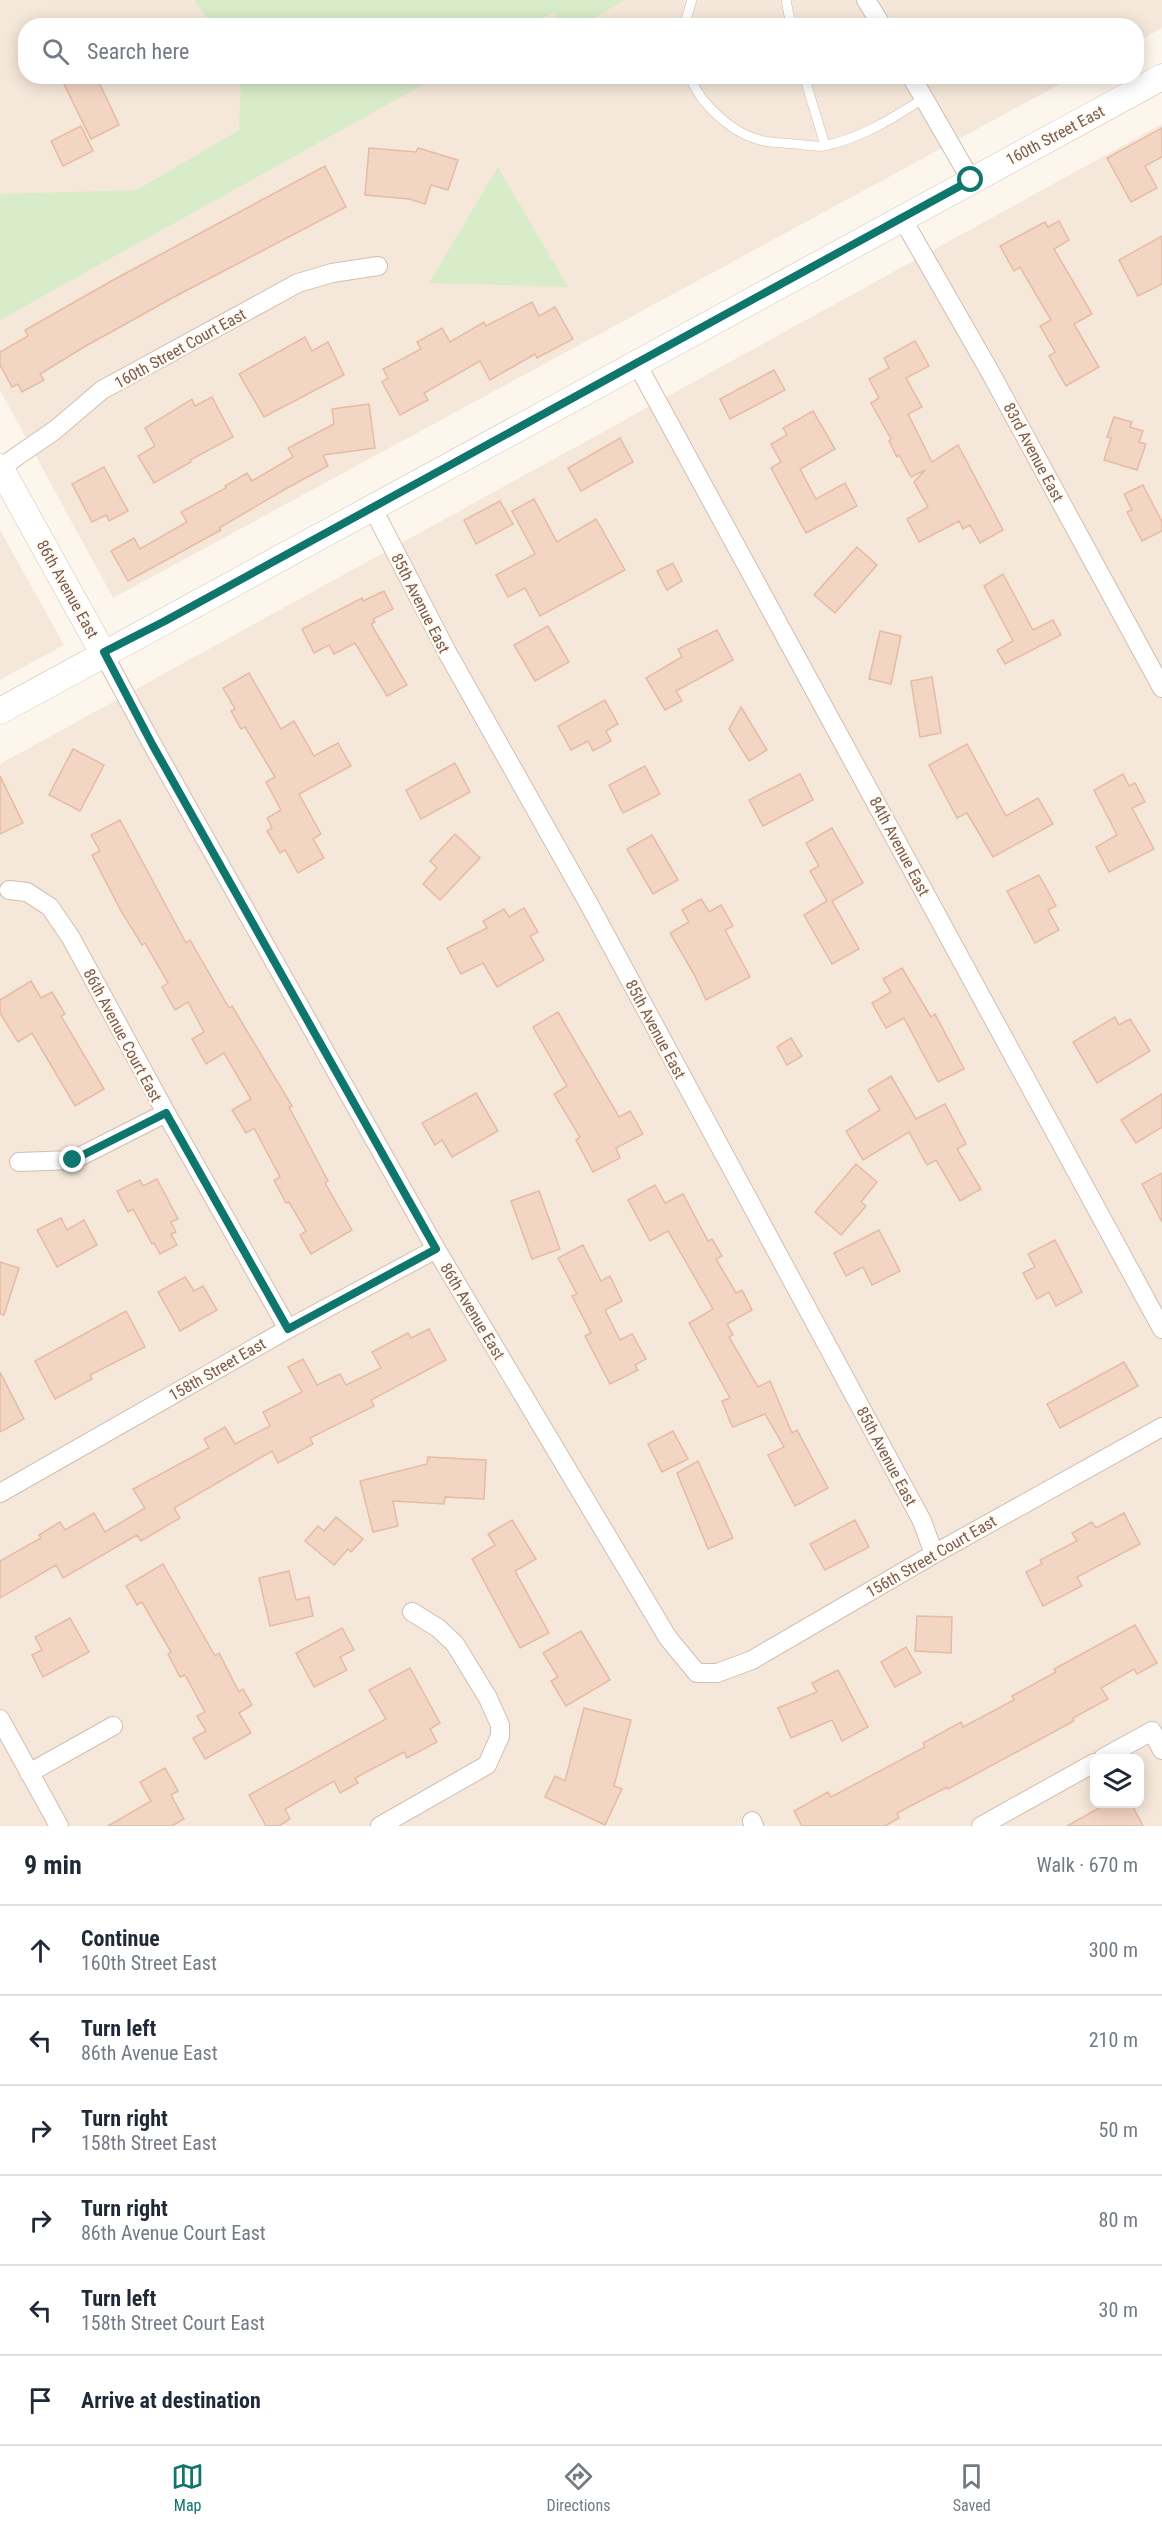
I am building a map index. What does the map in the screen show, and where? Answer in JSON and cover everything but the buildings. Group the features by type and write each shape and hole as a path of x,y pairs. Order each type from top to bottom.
{"main road":[{"name":"160th Street East","path":"0,711 104,652 165,621 1162,76"},
{"name":"86th Avenue East","path":"0,468 104,652"}],"street":[{"path":"866,0 877,18"},
{"path":"916,84 971,180"},
{"name":"83rd Avenue East","path":"902,218 989,370 1162,688"},
{"name":"160th Street Court East","path":"0,468 55,430 102,390 298,283 332,273 378,266"},
{"name":"84th Avenue East","path":"637,364 1162,1329"},
{"name":"85th Avenue East","path":"372,507 447,652 590,906 922,1521 933,1554"},
{"name":"86th Avenue East","path":"104,652 158,755 436,1249 668,1638 697,1673"},
{"name":"86th Avenue Court East","path":"9,890 27,892 50,907 71,938 166,1113 288,1329"},
{"path":"18,1162 73,1160 166,1113"},
{"name":"158th Street East","path":"0,1493 288,1329 436,1249"},
{"name":"156th Street Court East","path":"697,1673 717,1673 752,1659 933,1554 1162,1427"},
{"path":"380,1826 487,1765 500,1736 500,1725 488,1698 454,1644 438,1628 412,1612"},
{"path":"0,1719 59,1826"},
{"path":"29,1773 113,1726"},
{"path":"1110,1754 1152,1731 1162,1750"},
{"path":"981,1826 1090,1766"}],"lane":[{"path":"686,18 692,0"},
{"path":"786,0 789,18"},
{"path":"694,84 708,106 734,128 762,141 825,145 854,137 886,122 924,98"},
{"path":"806,84 825,145"}],"shaded area":[{"path":"0,0 1162,0 1162,28 1144,38 1144,18 18,18 18,84 1060,84 113,598 0,390"},
{"path":"1162,124 1162,1826 0,1826 0,764"},
{"path":"0,530 64,645 0,680"}],"green space":[{"path":"194,0 625,0 594,18 558,18 555,12 543,18 207,18"},
{"path":"241,84 424,84 0,320 0,194 137,190 239,130"},
{"path":"498,167 568,287 429,283"}],"route":[{"path":"73,1160 166,1113 288,1329 436,1249 152,744 104,652 165,621 971,180"}]}
